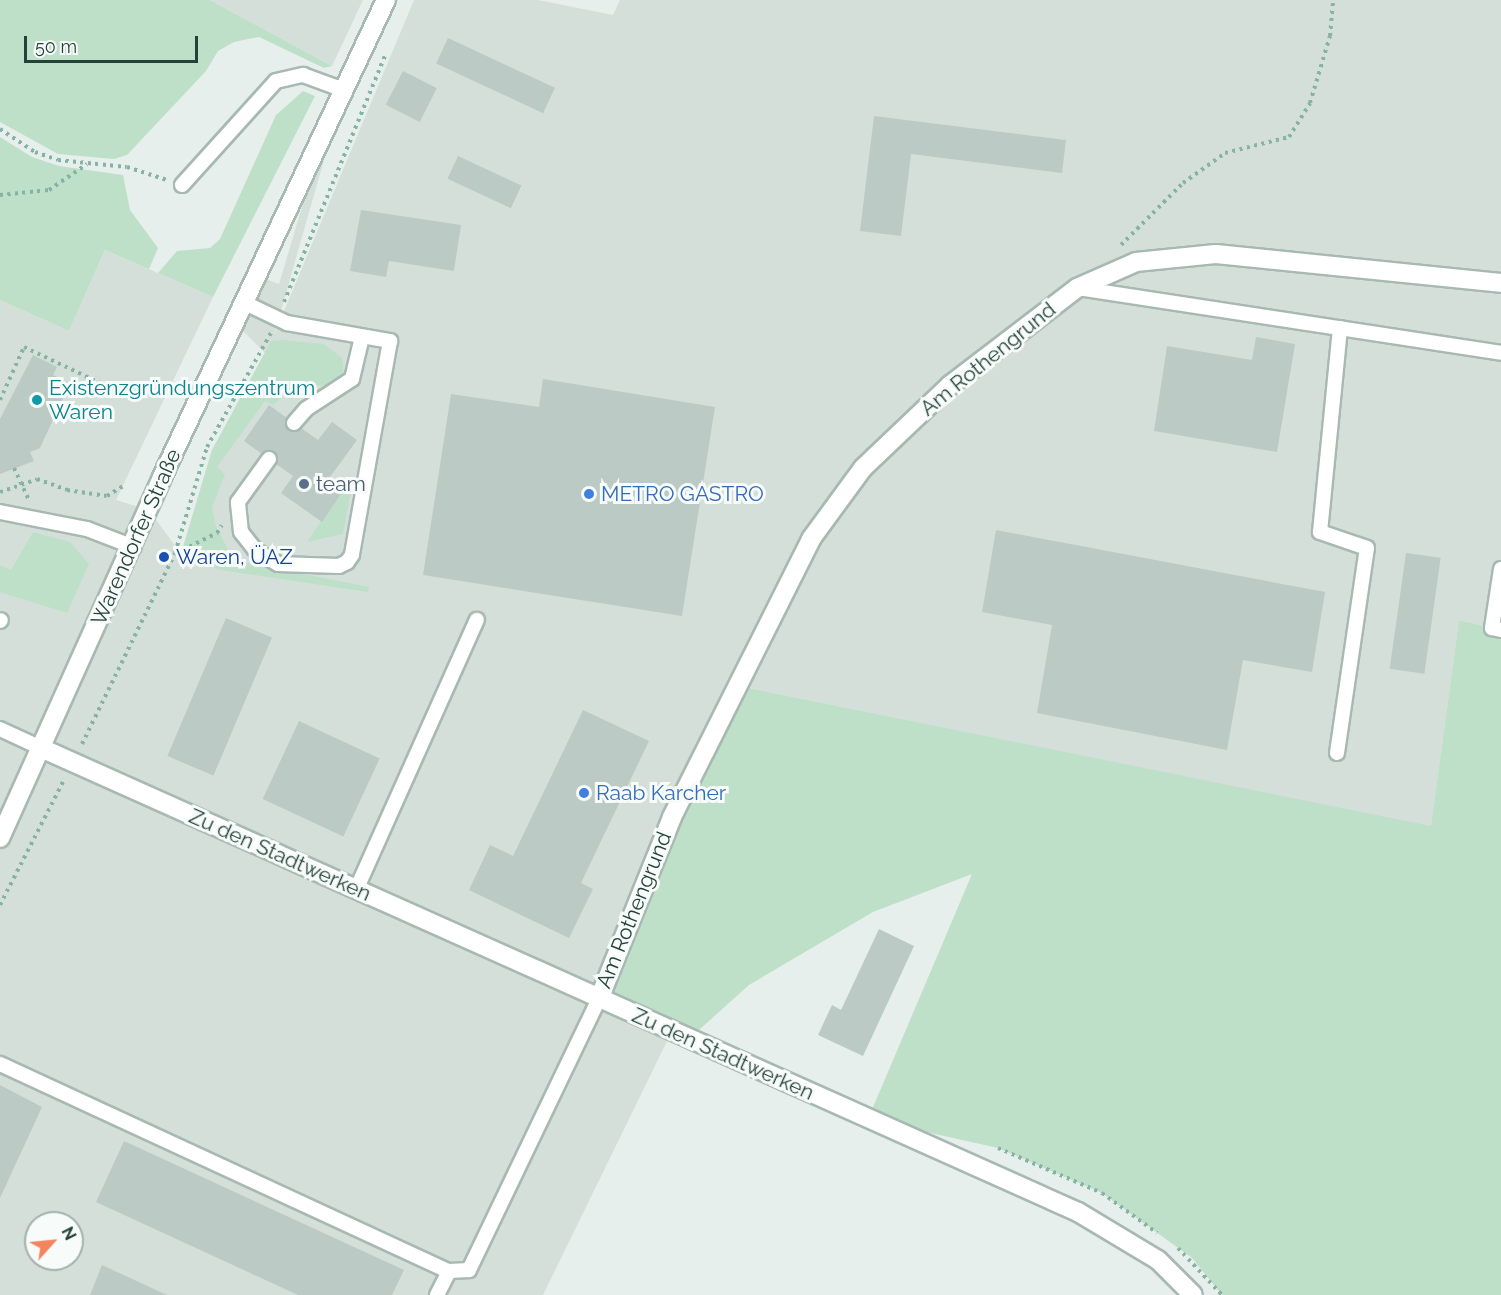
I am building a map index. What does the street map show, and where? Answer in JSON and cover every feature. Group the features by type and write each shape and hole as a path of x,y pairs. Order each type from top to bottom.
{"street":[{"name":"Warendorfer Straße","path":"0,838 386,0"},
{"name":"Am Rothengrund","path":"598,999 672,817 811,539 863,468 949,386 1077,288 1136,262 1216,254 1501,282"},
{"name":"Zu den Stadtwerken","path":"41,748 1078,1212 1158,1260 1193,1295"}],"lane":[{"path":"182,185 276,81 303,75 340,98"},
{"path":"1077,288 1501,353"},
{"path":"245,303 278,318 390,341 352,555 347,562 300,567 267,558 241,532 238,502 269,459"},
{"path":"1337,753 1367,548 1320,532 1340,328"},
{"path":"294,423 306,409 352,379 362,336"},
{"path":"0,512 87,529 134,547"},
{"path":"1501,569 1492,628 1501,630"},
{"path":"356,890 477,620"},
{"path":"0,729 41,748"},
{"path":"0,1064 449,1271 469,1270 598,999"},
{"path":"437,1295 449,1271"}],"path":[{"path":"1118,248 1183,183 1225,153 1289,137 1310,103 1330,36 1333,0"},
{"path":"0,905 74,762 175,553 207,447 278,318 390,44"},
{"path":"0,129 35,152 88,163 127,167 182,185"},
{"path":"0,195 49,190 88,163"},
{"path":"0,400 24,347 113,389"},
{"path":"14,468 39,519"},
{"path":"0,492 37,479 50,480 67,490 107,496 123,486"},
{"path":"175,553 217,533 238,502"}],"shaded area":[{"path":"210,0 363,0 332,66"},
{"path":"414,0 538,0 613,15 620,0 1501,0 1501,630 1459,620 1431,827 734,685 672,1031 543,1295 0,1295 0,300 69,331 105,250 213,297 116,500 149,510 181,554 212,450 266,354 236,324 258,276 279,284 325,130 344,90 274,335"}],"green space":[{"path":"0,0 210,0 332,66 324,68 259,37 234,42 218,51 206,71 127,155 114,159 58,154 0,122"},
{"path":"303,91 315,96 213,297 158,273 177,251 210,248 220,239 276,115"},
{"path":"0,137 32,157 59,166 123,175 130,210 158,248 149,269 105,250 69,331 0,300"},
{"path":"271,341 324,344 342,358 344,375 330,385 295,387 273,405 265,401 217,467 225,474 212,507 216,527 228,549 244,562 369,587 368,592 220,570 181,554 212,450"},
{"path":"344,486 351,491 343,534 307,542"},
{"path":"33,532 70,542 89,564 67,613 0,592 0,565 11,570"},
{"path":"1459,620 1501,630 1501,1295 1222,1295 1192,1258 1102,1193 998,1148 868,1119 972,874 873,912 749,985 689,1039 599,999 734,685 1431,826"}],"building":[{"path":"448,38 555,88 543,113 436,63"},
{"path":"403,71 437,88 420,122 386,105"},
{"path":"874,116 1066,140 1062,173 911,154 901,236 860,231"},
{"path":"458,156 521,186 511,208 447,179"},
{"path":"361,210 461,225 454,271 389,261 386,277 350,271"},
{"path":"1256,337 1295,344 1277,452 1154,431 1167,346 1252,360"},
{"name":"Existenzgründungszentrum Waren","path":"33,355 57,367 53,375 70,383 40,448 30,452 34,461 0,474 0,419"},
{"name":"METRO GASTRO","path":"543,379 715,407 682,616 423,575 451,394 539,407"},
{"path":"269,405 287,418 286,427 292,432 301,428 318,440 332,422 357,440 330,477 345,488 322,522 281,493 293,476 276,464 275,452 262,454 244,441"},
{"path":"996,530 1325,592 1312,672 1243,660 1227,750 1037,713 1052,625 982,612"},
{"path":"1406,553 1441,558 1424,674 1390,669"},
{"path":"226,618 272,638 213,776 167,756"},
{"name":"Raab Karcher","path":"583,710 649,741 581,883 593,889 569,938 469,890 490,845 513,856"},
{"path":"299,721 380,759 343,837 263,799"},
{"path":"879,929 914,946 863,1056 818,1035 832,1005 841,1010"},
{"path":"0,1085 42,1107 0,1198"},
{"path":"124,1141 404,1270 392,1295 298,1295 96,1202"},
{"path":"102,1265 167,1295 90,1295"}],"place":[{"name":"Existenzgründungszentrum Waren","path":"37,400"},
{"name":"team","path":"304,484"},
{"name":"METRO GASTRO","path":"589,494"},
{"name":"Waren, ÜAZ","path":"164,557"},
{"name":"Raab Karcher","path":"584,793"}]}
